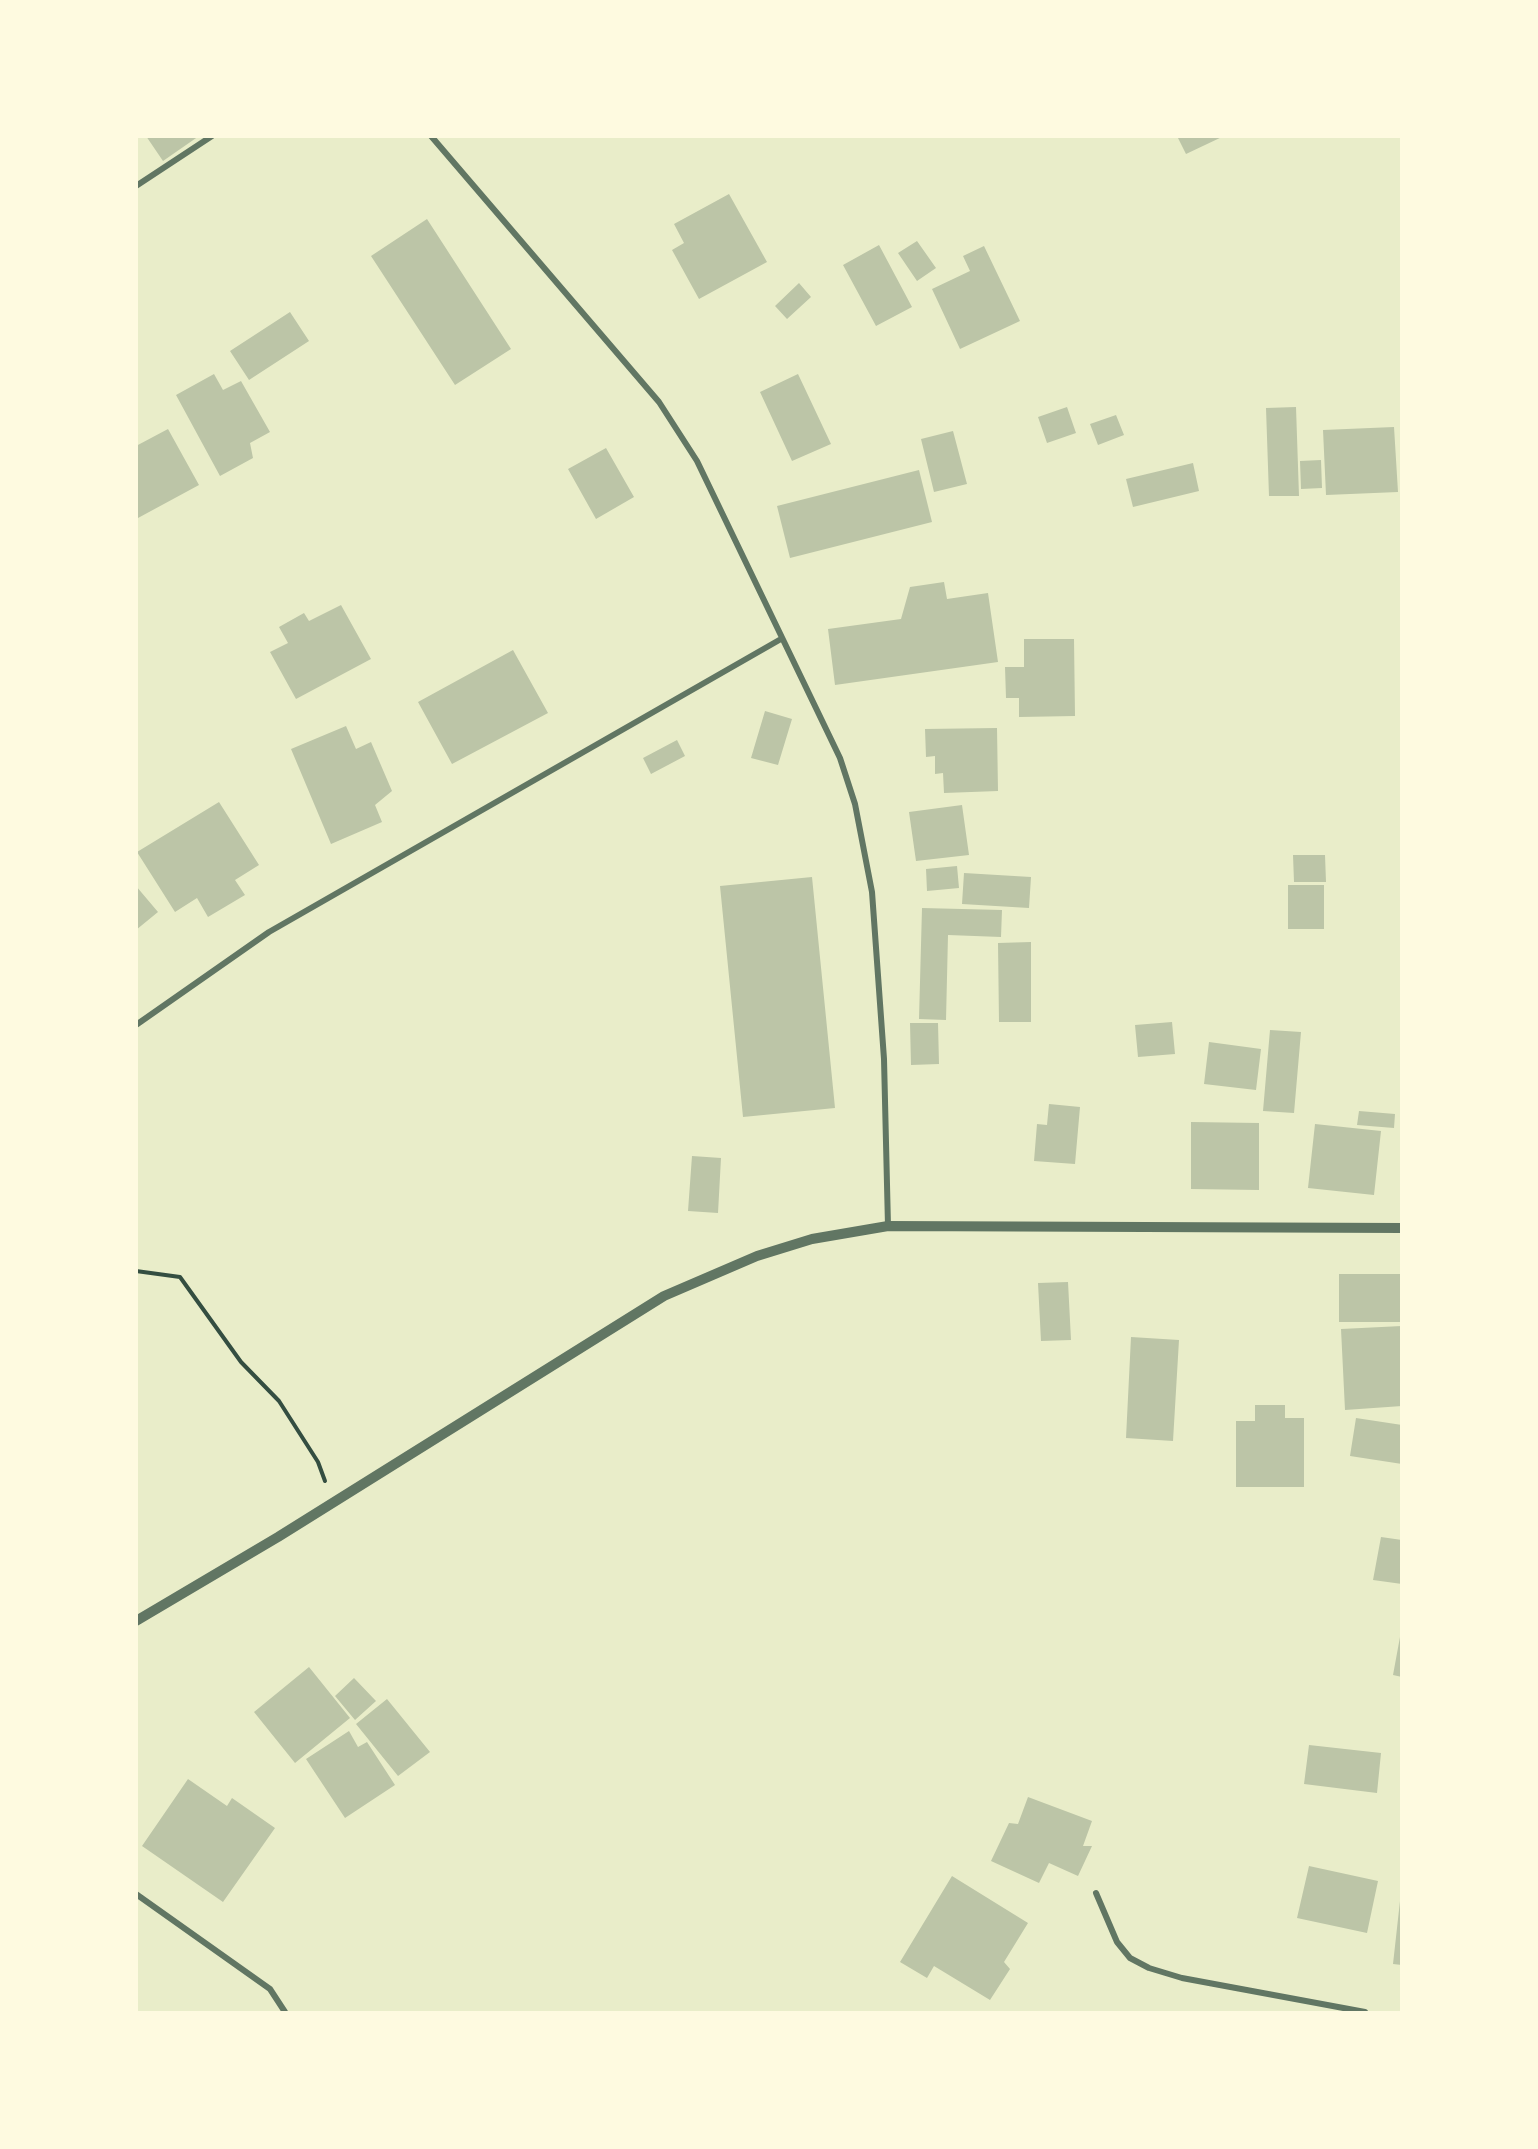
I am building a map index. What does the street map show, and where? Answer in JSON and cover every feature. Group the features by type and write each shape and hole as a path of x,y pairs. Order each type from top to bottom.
{"street":[{"path":"136,186 212,136"},
{"path":"431,136 659,402 697,461 840,758 855,804 872,892 884,1059 888,1226"},
{"path":"136,1025 269,932 781,639"},
{"path":"136,1621 333,1502 664,1296 757,1256 812,1239 888,1226 1401,1228"},
{"path":"1096,1893 1116,1942 1130,1958 1149,1968 1182,1978 1365,2013"},
{"path":"136,1894 270,1989 285,2013"}],"path":[{"path":"136,1271 180,1277 241,1362 279,1401 318,1462 333,1502"}],"building":[{"path":"146,136 199,136 163,161"},
{"path":"1177,136 1224,136 1186,154"},
{"path":"729,194 767,262 699,299 672,250 684,243 674,224"},
{"path":"427,219 511,349 455,385 371,256"},
{"path":"917,241 936,268 917,281 898,253"},
{"path":"879,245 912,307 876,326 843,265"},
{"path":"984,246 1020,321 960,349 932,289 970,271 963,256"},
{"path":"799,283 811,297 787,319 775,306"},
{"path":"290,312 309,341 249,380 230,351"},
{"path":"214,374 223,390 241,381 270,432 250,443 253,458 220,476 176,395"},
{"path":"798,374 831,444 792,461 760,392"},
{"path":"1067,407 1076,433 1047,443 1038,417"},
{"path":"1296,407 1299,496 1269,496 1266,408"},
{"path":"1116,415 1124,435 1098,445 1090,424"},
{"path":"1394,427 1398,492 1326,495 1323,430"},
{"path":"168,429 199,485 138,518 136,515 136,446"},
{"path":"953,431 967,484 934,492 921,439"},
{"path":"606,448 634,497 596,519 568,469"},
{"path":"1321,460 1322,488 1301,489 1300,461"},
{"path":"1193,463 1199,491 1133,507 1126,479"},
{"path":"919,470 932,522 790,558 777,506"},
{"path":"944,582 947,599 988,593 998,662 835,685 828,629 901,619 910,587"},
{"path":"341,605 371,659 296,699 270,652 288,643 279,627 304,613 309,621"},
{"path":"1024,639 1074,639 1075,716 1019,717 1019,698 1006,698 1005,667 1024,667"},
{"path":"513,650 548,713 452,764 418,702"},
{"path":"765,711 792,719 778,765 751,758"},
{"path":"346,726 356,749 371,742 392,791 375,805 382,822 331,844 291,749"},
{"path":"997,728 998,791 944,793 943,773 935,774 935,756 926,757 925,729"},
{"path":"677,740 685,756 651,774 643,758"},
{"path":"219,802 259,865 235,880 245,895 208,917 197,898 175,912 137,852"},
{"path":"962,805 969,855 916,861 909,812"},
{"path":"1293,855 1325,855 1326,882 1294,882"},
{"path":"957,866 959,888 927,891 926,869"},
{"path":"964,873 1031,877 1029,908 962,904"},
{"path":"812,877 835,1108 743,1117 720,886"},
{"path":"1288,885 1324,885 1324,929 1288,929"},
{"path":"136,886 158,912 136,930"},
{"path":"922,908 1002,910 1001,937 948,935 946,1020 919,1019"},
{"path":"1031,942 1031,1022 999,1022 998,943"},
{"path":"1172,1022 1175,1054 1138,1057 1135,1025"},
{"path":"910,1023 938,1023 939,1064 911,1065"},
{"path":"1270,1030 1301,1032 1294,1113 1263,1111"},
{"path":"1209,1042 1261,1049 1256,1090 1204,1084"},
{"path":"1049,1104 1080,1107 1075,1164 1034,1161 1037,1124 1047,1125"},
{"path":"1359,1111 1395,1114 1394,1128 1357,1125"},
{"path":"1191,1122 1259,1123 1259,1190 1191,1189"},
{"path":"1315,1124 1381,1131 1374,1195 1308,1188"},
{"path":"692,1156 721,1158 718,1213 688,1211"},
{"path":"1339,1274 1402,1274 1402,1322 1339,1322"},
{"path":"1068,1282 1071,1340 1041,1341 1038,1283"},
{"path":"1402,1326 1402,1406 1345,1410 1341,1329"},
{"path":"1131,1337 1179,1340 1173,1441 1126,1438"},
{"path":"1255,1405 1285,1405 1285,1418 1304,1418 1304,1487 1236,1487 1236,1421 1255,1421"},
{"path":"1356,1418 1402,1425 1402,1464 1350,1456"},
{"path":"1381,1537 1402,1540 1402,1584 1373,1580"},
{"path":"1400,1637 1402,1637 1402,1677 1393,1675"},
{"path":"309,1667 350,1718 295,1763 254,1712"},
{"path":"354,1678 376,1701 355,1720 335,1696"},
{"path":"387,1699 430,1752 398,1776 356,1724"},
{"path":"349,1731 358,1747 367,1742 395,1785 345,1818 306,1759"},
{"path":"1309,1745 1381,1753 1377,1793 1304,1784"},
{"path":"188,1779 227,1806 232,1798 275,1828 223,1902 142,1846"},
{"path":"1028,1797 1092,1821 1083,1846 1092,1846 1078,1876 1049,1863 1039,1883 991,1861 1009,1823 1018,1824"},
{"path":"1309,1866 1378,1881 1367,1933 1297,1918"},
{"path":"952,1876 1028,1923 1004,1962 1010,1969 990,2000 934,1966 927,1978 900,1962"},
{"path":"1400,1901 1402,1901 1402,1965 1393,1964"}]}
